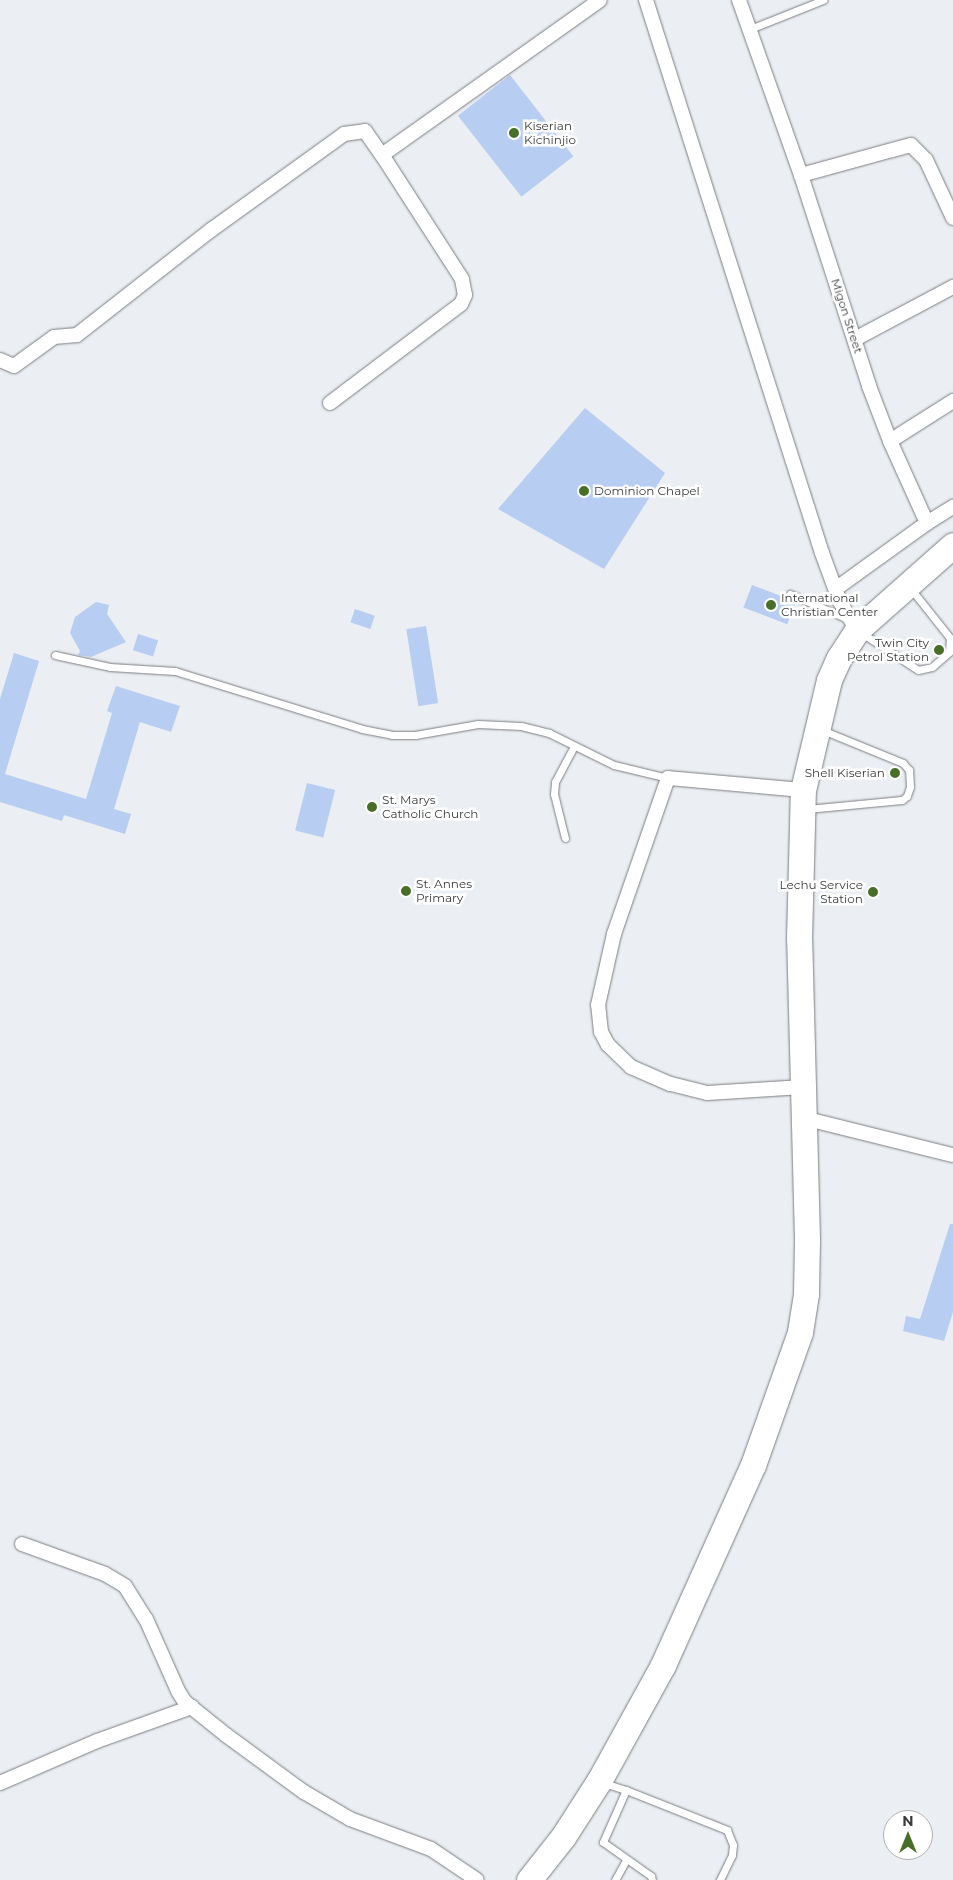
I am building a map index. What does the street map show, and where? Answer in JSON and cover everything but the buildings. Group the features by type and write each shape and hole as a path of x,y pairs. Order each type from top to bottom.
{"highway":[{"path":"529,1880 563,1837 599,1781 663,1665 753,1465 800,1332 806,1293 803,1118 802,800 816,728 829,680 854,625 908,585 953,545"}],"street":[{"path":"382,155 600,0"},
{"path":"646,0 822,553 854,625"},
{"name":"Migon Street","path":"740,0 890,441 928,523"},
{"path":"0,360 14,366 54,337 74,336 81,332 211,230 344,134 365,131 462,278 465,295 461,304 330,403"},
{"path":"801,175 911,145 926,160 953,218"},
{"path":"855,339 953,287"},
{"path":"890,441 953,401"},
{"path":"837,588 953,507"},
{"path":"802,800 668,778 614,934 600,986 598,1005 601,1032 608,1045 631,1067 670,1084 707,1093 803,1087"},
{"path":"803,1118 953,1155"},
{"path":"22,1544 105,1574 124,1586 146,1619 178,1691 192,1708 304,1792 350,1819 431,1850 477,1880"},
{"path":"0,1783 97,1741 192,1708"}],"lane":[{"path":"750,29 823,0"},
{"path":"790,594 854,625 918,670 932,667 949,652 950,638 908,585"},
{"path":"54,655 110,667 175,671 362,729 392,735 416,735 478,724 521,726 548,733 574,748 614,765 668,778"},
{"path":"802,800 902,800 908,796 910,787 909,770 903,763 816,728"},
{"path":"565,838 554,794 555,782 574,748"},
{"path":"599,1781 727,1830 733,1844 732,1855 720,1880"},
{"path":"626,1790 603,1837 605,1846 651,1876 652,1880"},
{"path":"615,1880 626,1860"}],"place":[{"name":"Kiserian Kichinjio","path":"514,133"},
{"name":"Dominion Chapel","path":"584,491"},
{"name":"International Christian Center","path":"771,605"},
{"name":"Twin City Petrol Station","path":"939,650"},
{"name":"Shell Kiserian","path":"895,773"},
{"name":"St. Marys Catholic Church","path":"372,807"},
{"name":"St. Annes Primary","path":"406,891"},
{"name":"Lechu Service Station","path":"873,892"}]}
